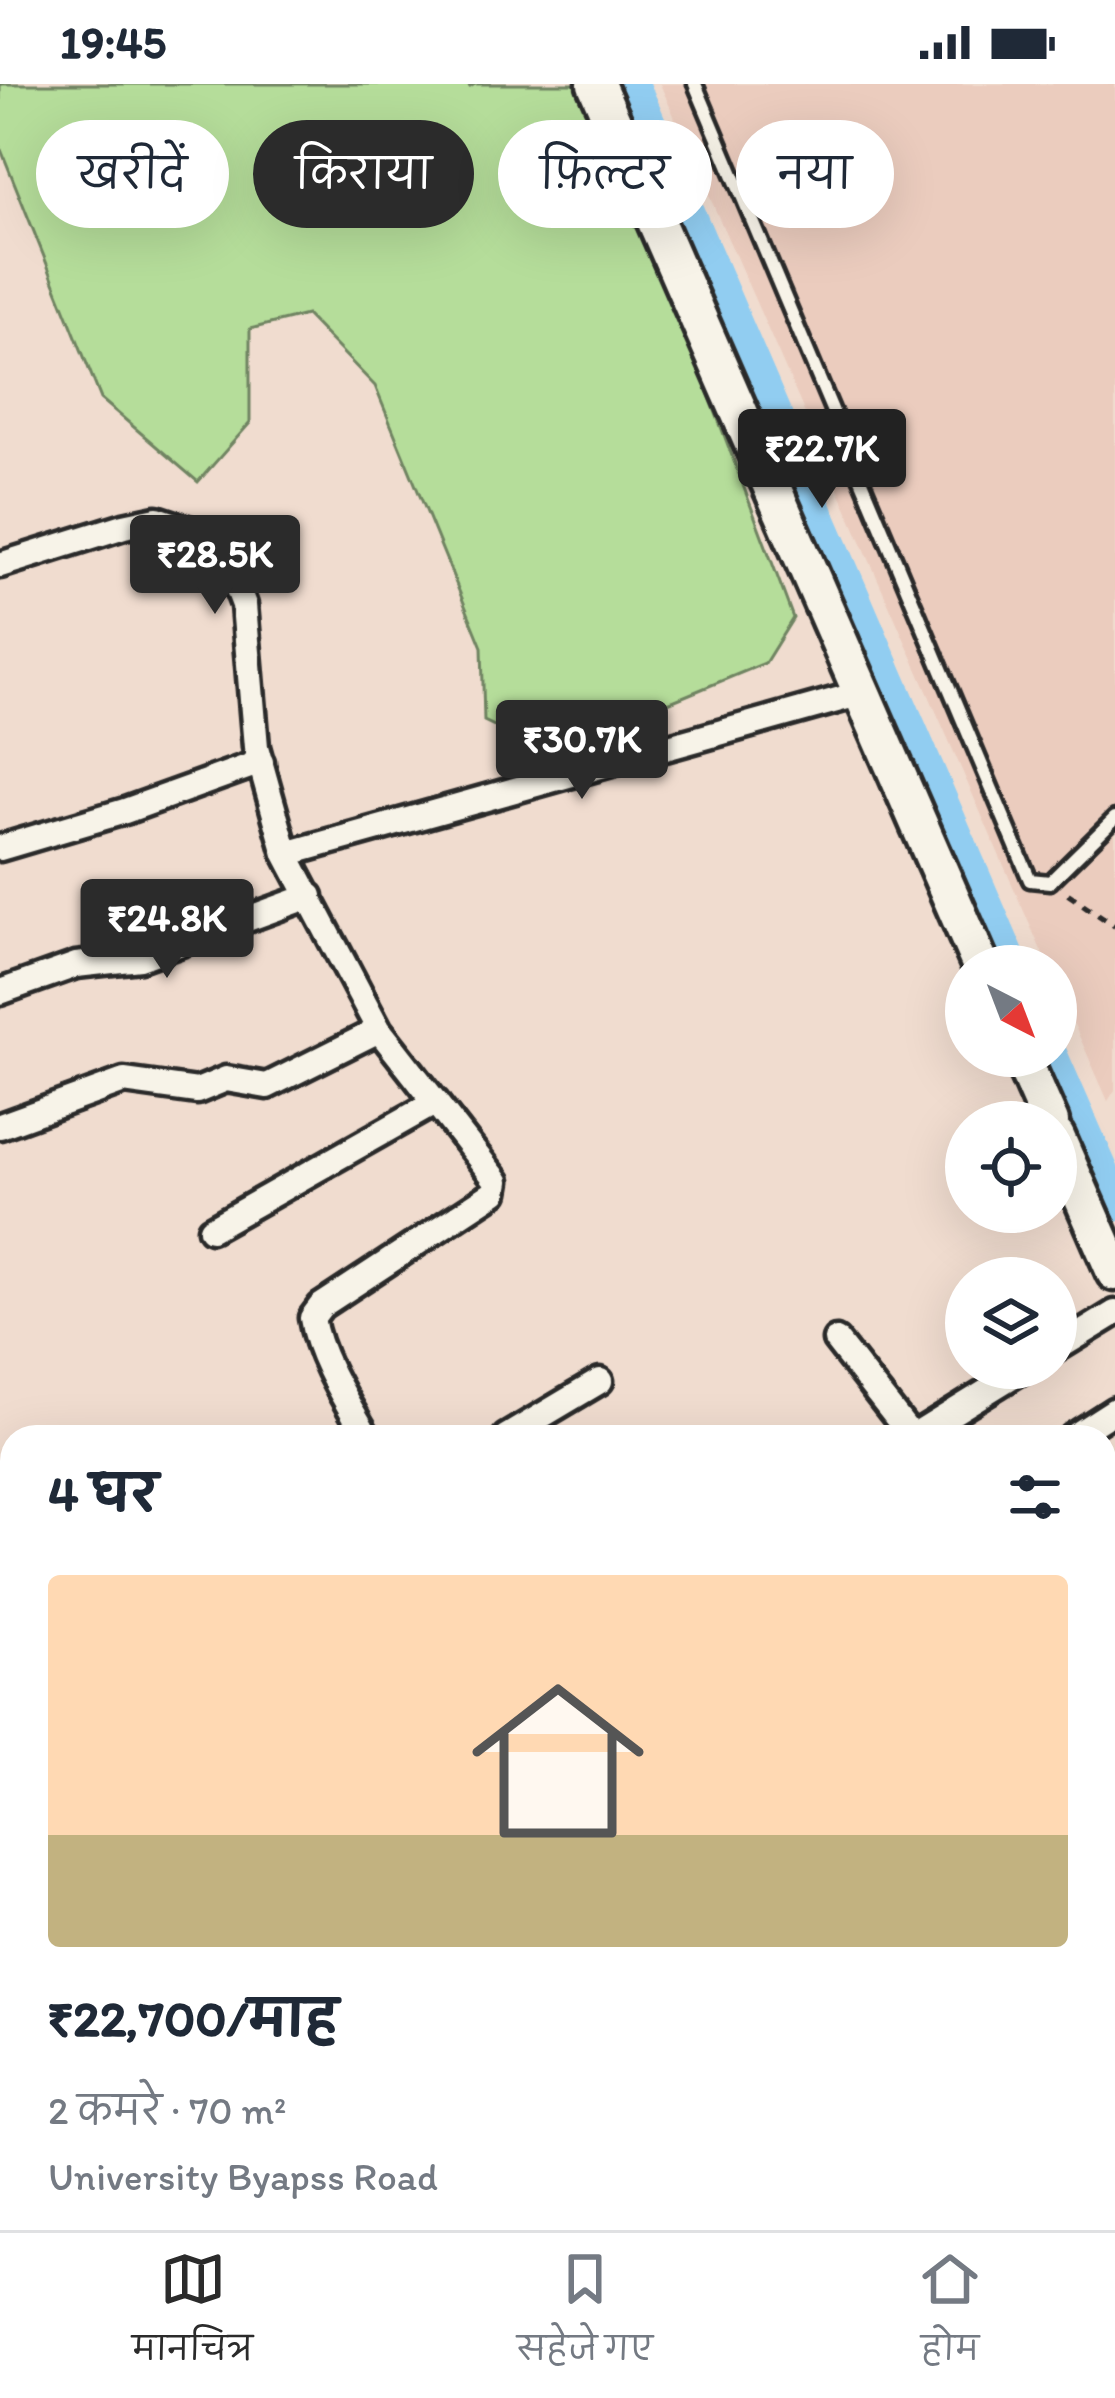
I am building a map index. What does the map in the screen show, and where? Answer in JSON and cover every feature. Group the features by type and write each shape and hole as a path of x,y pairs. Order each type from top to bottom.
{"main road":[{"path":"596,84 973,945"},
{"path":"1077,1184 1115,1271"}],"street":[{"path":"0,566 157,519 194,531 218,552 244,605 256,747 286,854 379,1030 497,1181 495,1192 321,1306 313,1318 339,1388 360,1425"},
{"path":"286,854 862,693"},
{"path":"0,848 125,811 261,762"},
{"path":"0,992 76,965 140,958 310,896"},
{"path":"0,1126 124,1081 196,1091 226,1079 267,1086 379,1030"},
{"path":"212,1229 436,1102"},
{"path":"1077,1336 1115,1313"},
{"path":"836,1340 903,1425"},
{"path":"526,1425 600,1381"},
{"path":"932,1425 991,1389"}],"lane":[{"path":"695,84 1030,880 1050,882 1115,818"}],"path":[{"path":"1050,882 1115,926"}],"shaded area":[{"path":"660,84 1115,84 1115,1090 1108,1101 1077,1031 1077,945 1039,945 712,202 712,120 676,120"}],"green space":[{"path":"0,84 592,84 606,120 498,120 498,228 646,228 793,618 765,663 549,752 484,721 482,647 375,386 306,315 250,329 250,423 198,482 101,399 0,147"}],"waterway":[{"path":"631,84 1002,945"},
{"path":"1059,1077 1115,1204"}]}
